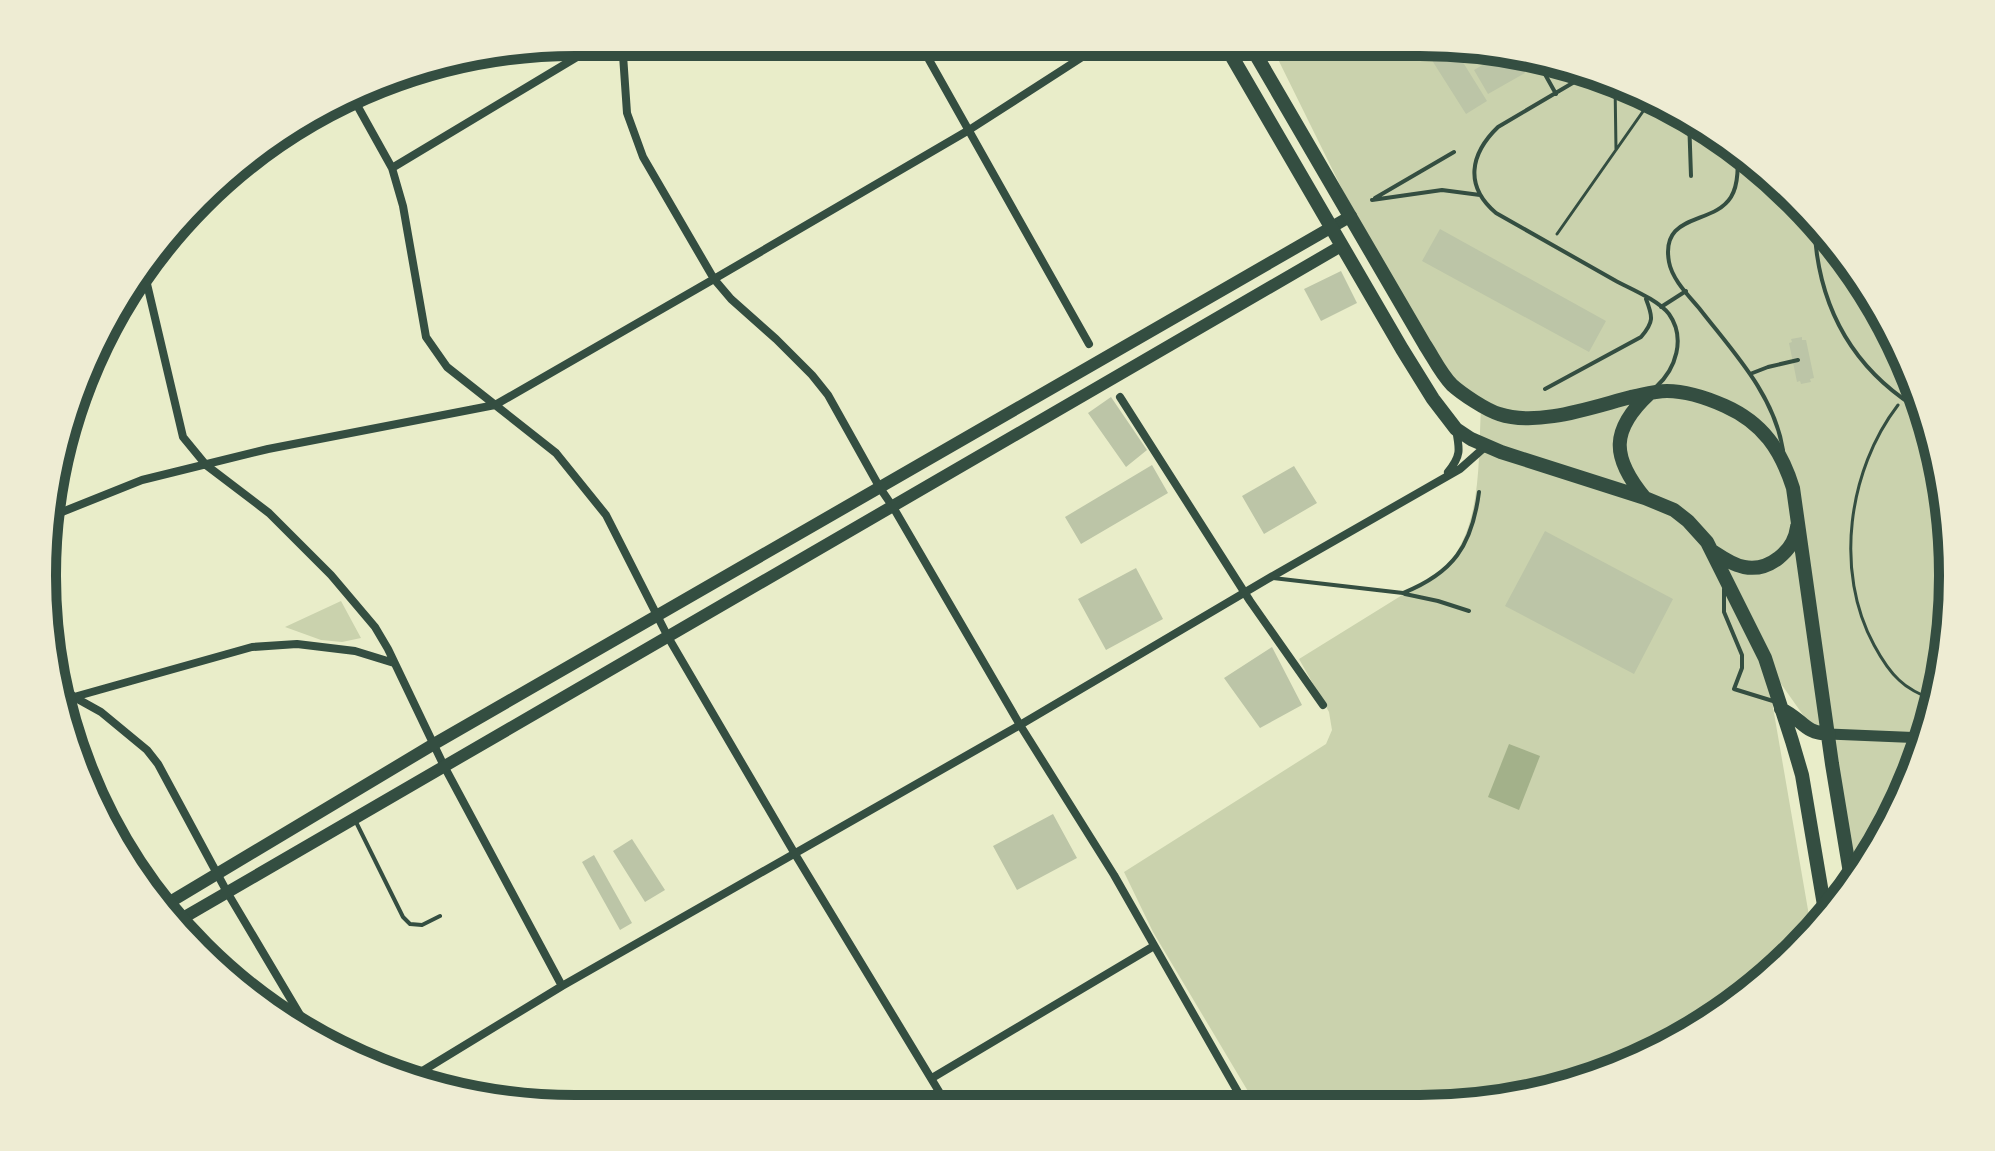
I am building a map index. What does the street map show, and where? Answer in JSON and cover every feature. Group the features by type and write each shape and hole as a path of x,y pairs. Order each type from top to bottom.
{"highway":[{"path":"1231,56 1425,386 1456,429 1486,446 1674,510 1715,552 1746,568 1770,563 1787,551 1796,533 1798,517"},
{"path":"1257,56 1425,345 1452,385 1497,414 1512,417 1540,417 1664,391 1688,394 1736,411 1753,422 1766,436 1786,464 1793,488 1849,867"},
{"path":"1645,498 1626,474 1620,441 1627,418 1650,393"},
{"path":"1707,542 1765,658 1802,775 1823,902"},
{"path":"1780,706 1813,733 1829,734"}],"main road":[{"path":"171,902 434,744 1351,216"},
{"path":"184,917 1341,246"}],"street":[{"path":"392,168 579,56"},
{"path":"623,56 627,113 643,157 714,279 812,375 828,395 1020,725 1114,875 1240,1095"},
{"path":"927,56 1089,344"},
{"path":"60,513 142,480 319,438 495,405 969,130 1084,56"},
{"path":"357,105 392,168 403,206 426,337 447,367 556,453 606,515 668,637 942,1095"},
{"path":"147,282 183,437 206,465 269,513 331,575 375,627 444,766 562,986"},
{"path":"1120,397 1245,594 1323,705"},
{"path":"1445,476 1458,460 1456,429"},
{"path":"422,1071 562,986 1460,469 1486,446"},
{"path":"71,698 252,647 297,644 355,651 394,663"},
{"path":"70,693 101,712 147,750 158,764 227,892 300,1015"},
{"path":"1829,734 1912,737"},
{"path":"932,1078 1154,946"}],"lane":[{"path":"1543,71 1556,94"},
{"path":"1577,81 1498,127 1485,140 1475,161 1476,183 1487,206 1496,213 1645,297 1668,314 1674,324 1677,350 1669,372 1650,393"},
{"path":"1690,133 1691,176"},
{"path":"1454,152 1372,200 1442,190 1480,195"},
{"path":"1737,164 1730,199 1714,212 1683,224 1674,231 1670,240 1669,262 1686,291 1750,374 1771,411 1786,464"},
{"path":"1815,239 1821,274 1840,331 1880,380 1909,403"},
{"path":"1661,307 1686,291"},
{"path":"1545,389 1641,337 1650,327 1652,317 1645,297"},
{"path":"1750,374 1798,360"},
{"path":"1403,593 1432,580 1455,560 1476,515 1479,492"},
{"path":"1725,575 1724,612 1742,655 1742,668 1734,689 1780,706"},
{"path":"1271,577 1275,580 1403,593 1469,611"},
{"path":"354,818 403,917 410,924 422,925 440,916"}],"path":[{"path":"1615,95 1616,150"},
{"path":"1550,244 1645,108"},
{"path":"1902,399 1881,429 1864,468 1851,531 1853,570 1858,607 1868,635 1884,664 1899,681 1924,696"}],"shaded area":[{"path":"1276,56 1420,56 1487,60 1554,74 1649,110 1736,163 1787,208 1832,259 1869,316 1899,377 1929,474 1935,508 1939,576 1935,643 1929,677 1899,774 1851,864 1828,733 1815,732 1765,661 1810,919 1736,988 1679,1025 1618,1055 1521,1085 1453,1094 1250,1095 1153,932 1124,872 1326,744 1332,730 1329,712 1299,659 1441,571 1465,537 1476,495 1481,408 1455,385 1344,193"},
{"path":"341,601 361,638 342,642 321,640 285,627"},
{"path":"1509,744 1540,756 1519,810 1488,797"}],"building":[{"path":"1429,56 1460,58 1487,101 1466,114"},
{"path":"1490,61 1521,66 1525,73 1488,94 1474,70"},
{"path":"1440,229 1606,321 1589,352 1422,261"},
{"path":"1341,271 1357,303 1321,321 1304,289"},
{"path":"1802,337 1806,340 1814,378 1801,384 1797,382 1789,343 1791,339"},
{"path":"1111,397 1147,450 1126,467 1088,413"},
{"path":"1152,465 1168,493 1081,544 1065,517"},
{"path":"1294,466 1317,503 1264,534 1242,496"},
{"path":"1545,531 1673,599 1634,674 1505,606"},
{"path":"1136,568 1163,619 1106,650 1078,599"},
{"path":"1272,647 1302,705 1260,728 1224,678"},
{"path":"1053,814 1077,858 1017,890 993,846"},
{"path":"632,839 665,890 645,902 613,851"},
{"path":"594,855 632,923 620,930 582,862"}]}
